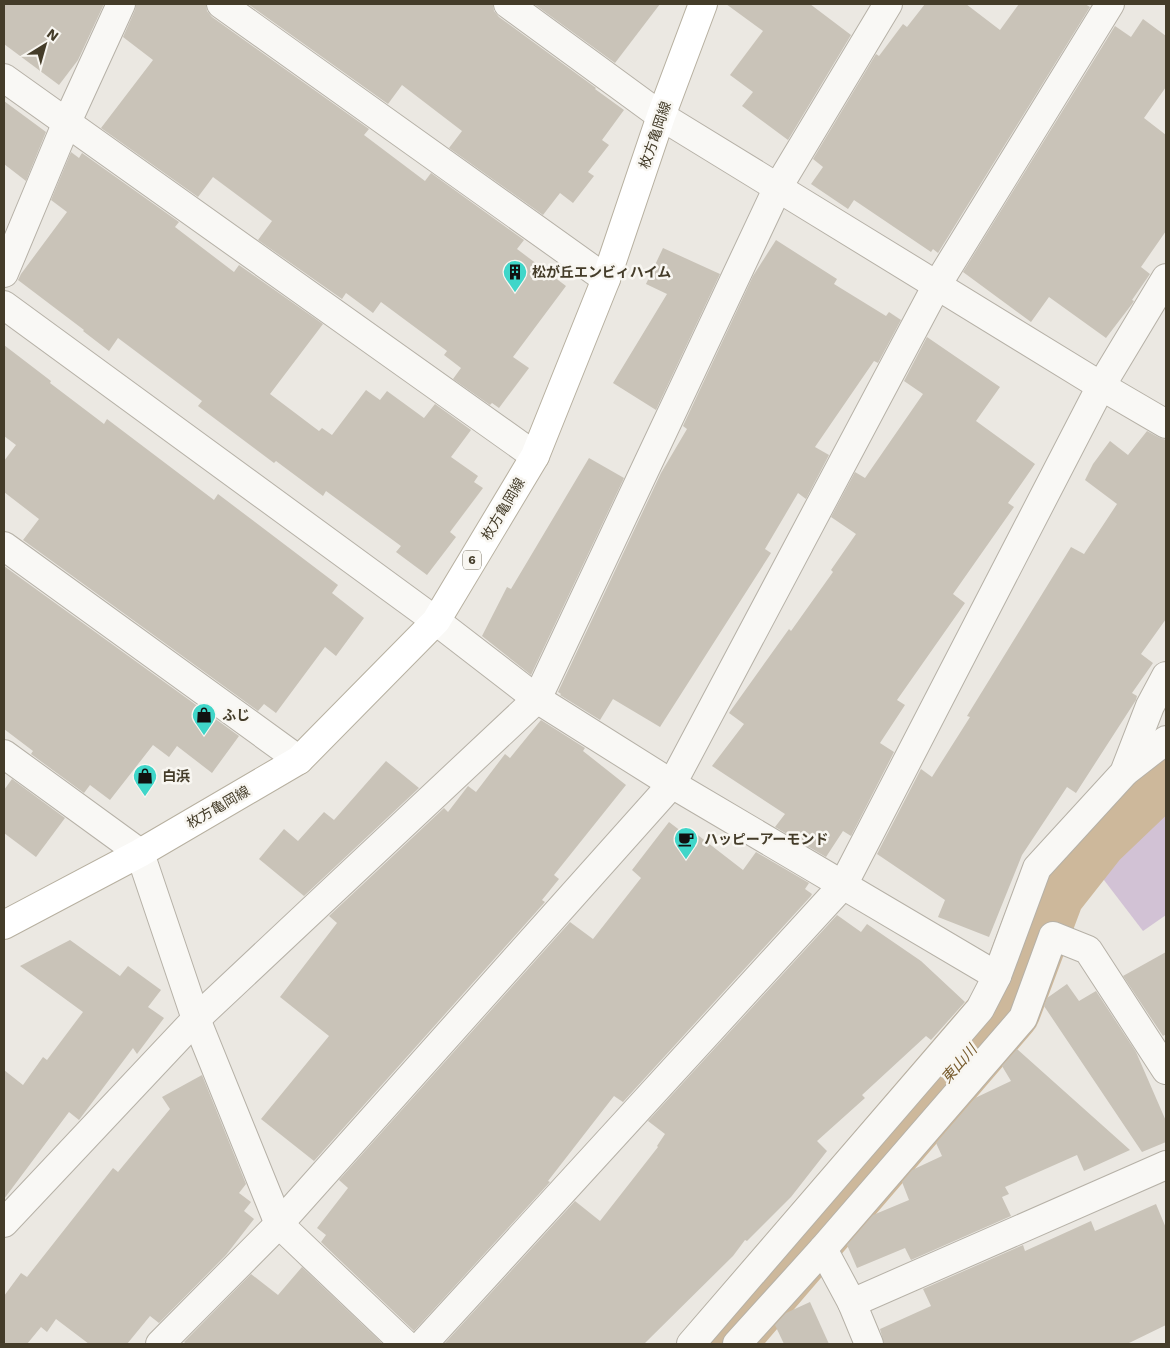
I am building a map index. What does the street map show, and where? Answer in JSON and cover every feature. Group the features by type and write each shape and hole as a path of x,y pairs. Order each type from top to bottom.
{"main road":[{"name":"枚方亀岡線","path":"4,925 140,853 299,760 436,621 535,456 606,279 661,116 703,4"}],"street":[{"path":"4,272 67,122 121,4"},
{"path":"221,4 606,279"},
{"path":"508,4 661,116 1166,424"},
{"path":"4,1223 196,1019 537,699 778,187 888,4"},
{"path":"160,1344 279,1224 672,784 937,285 1110,4"},
{"path":"4,78 535,456"},
{"path":"423,1344 843,885 1101,386 1166,278"},
{"path":"4,305 436,621 537,699 672,784 997,976"},
{"path":"4,546 299,760"},
{"path":"1124,773 1150,706 1166,676"},
{"path":"691,1344 980,1009 997,976 1037,868 1124,773 1166,740"},
{"path":"4,754 140,853 196,1019 279,1224 405,1344"},
{"path":"737,1344 823,1249 1023,1018 1053,936 1088,950 1164,1063"},
{"path":"852,1303 1166,1165"},
{"path":"823,1249 852,1303 869,1344"}],"shaded area":[{"path":"1166,799 1166,915 1143,931 1094,867"}],"building":[{"path":"4,4 104,4 78,60 59,85 4,44"},
{"path":"136,4 206,4 207,11 212,17 369,129 364,135 425,181 431,173 524,240 517,249 566,286 513,357 529,368 499,408 492,403 490,405 453,379 461,368 444,355 447,351 381,302 373,313 346,293 342,299 258,240 272,221 213,177 198,197 101,128 153,60 123,37"},
{"path":"248,4 493,4 494,11 499,17 624,110 602,140 609,145 588,172 594,176 573,203 560,193 543,215 449,148 462,131 402,85 388,104"},
{"path":"534,4 660,4 615,63"},
{"path":"726,4 810,4 851,35 788,140 742,106 753,92 730,75 763,31"},
{"path":"925,4 966,4 1000,30 1019,4 1085,4 1090,7 938,253 933,249 931,252 854,200 848,209 811,184 823,167 813,159 876,54 879,56 903,24 907,27"},
{"path":"1143,19 1166,36 1166,87 1144,118 1166,135 1166,231 1141,267 1150,274 1132,300 1134,301 1132,304 1106,338 1049,297 1031,322 963,272 1115,26 1131,37"},
{"path":"4,101 46,132 26,181 4,164"},
{"path":"71,152 79,158 82,153 179,222 175,227 234,272 239,265 323,324 270,394 319,431 322,428 332,435 366,390 380,400 387,391 424,418 435,404 471,430 451,457 478,476 474,482 483,488 450,532 456,537 427,575 396,552 401,546 326,491 323,496 276,461 274,463 198,406 202,401 118,338 109,351 18,280 67,212 51,200"},
{"path":"776,240 837,279 834,284 886,316 889,312 901,320 878,363 874,361 815,447 829,455 806,499 798,493 765,549 771,553 660,727 613,699 600,720 558,692 661,473 687,429 683,426 753,276"},
{"path":"663,248 720,274 656,410 613,383 667,294 646,284"},
{"path":"927,337 1000,387 976,421 1035,464 1008,503 1014,507 953,594 965,603 897,700 905,705 880,743 894,752 851,836 843,831 826,857 775,827 785,814 712,766 744,724 729,713 789,629 791,631 833,572 831,570 856,534 831,517 855,472 865,478 923,394 904,381"},
{"path":"4,345 104,424 107,419 214,500 218,494 338,585 332,593 364,618 336,656 325,647 276,713 264,704 258,711 23,540 39,519 4,492 4,461 16,445 4,436"},
{"path":"1147,431 1166,440 1166,619 1141,654 1153,663 1132,693 1137,696 1136,700 1076,793 1067,787 1022,855 989,937 938,917 945,900 877,854 921,769 932,777 970,717 967,716 1071,547 1084,554 1117,504 1085,480 1093,464 1110,441 1128,455"},
{"path":"589,458 624,478 531,675 482,636 507,587 511,589"},
{"path":"4,566 239,736 212,773 177,746 169,757 153,745 110,800 90,785 84,793 31,754 33,751 4,729"},
{"path":"541,720 585,748 583,751 626,785 554,875 559,879 542,900 545,902 314,1161 261,1119 329,1036 280,997 337,923 329,916 444,808 448,812 468,786 476,792 505,754 510,758"},
{"path":"386,761 419,788 304,896 259,859 284,829 298,841 324,812 334,820"},
{"path":"12,779 65,818 36,857 4,833 4,790"},
{"path":"669,822 686,835 690,829 743,870 756,852 809,883 805,889 812,894 811,896 623,1102 614,1096 548,1181 550,1182 414,1331 321,1242 326,1235 317,1228 348,1188 339,1180 570,922 593,939 641,878 632,870"},
{"path":"837,915 861,932 867,924 921,961 965,1002 931,1040 926,1036 862,1095 865,1098 817,1141 827,1151 791,1197 747,1241 745,1240 733,1256 644,1344 444,1344 575,1201 600,1221 658,1147 665,1134 648,1121"},
{"path":"70,940 120,976 128,966 161,990 148,1007 164,1018 137,1054 133,1048 79,1120 69,1112 4,1199 4,1070 23,1085 43,1057 47,1060 83,1012 20,966"},
{"path":"1166,952 1166,1034 1163,1036 1123,976"},
{"path":"1067,984 1079,1001 1096,991 1136,1052 1166,1121 1166,1142 1142,1152 1044,1006 1047,998"},
{"path":"1017,1049 1130,1150 1084,1171 1077,1155 1005,1187 1009,1194 1002,1197 1011,1216 911,1260 905,1248 857,1268 847,1245 873,1215 909,1200 902,1182 912,1170 942,1156 936,1143 975,1098 1011,1081 1002,1066"},
{"path":"202,1075 246,1184 239,1193 251,1202 244,1211 254,1219 226,1255 159,1323 150,1316 127,1344 89,1344 56,1319 47,1332 41,1327 27,1344 4,1344 4,1296 21,1273 27,1277 113,1168 118,1172 170,1109 162,1097"},
{"path":"1156,1204 1166,1228 1166,1325 1127,1344 884,1344 880,1329 931,1306 923,1289 1023,1245 1025,1251 1091,1221 1095,1231"},
{"path":"302,1267 383,1344 186,1344 184,1342 251,1274 278,1295"},
{"path":"810,1302 829,1344 784,1344 775,1325 786,1313"}],"waterway":[{"name":"東山川","path":"718,1344 1006,1009 1050,892 1094,836 1166,767"}],"place":[{"name":"松が丘エンビィハイム","path":"515,293"},
{"name":"ふじ","path":"204,736"},
{"name":"白浜","path":"145,797"},
{"name":"ハッピーアーモンド","path":"686,860"}]}
